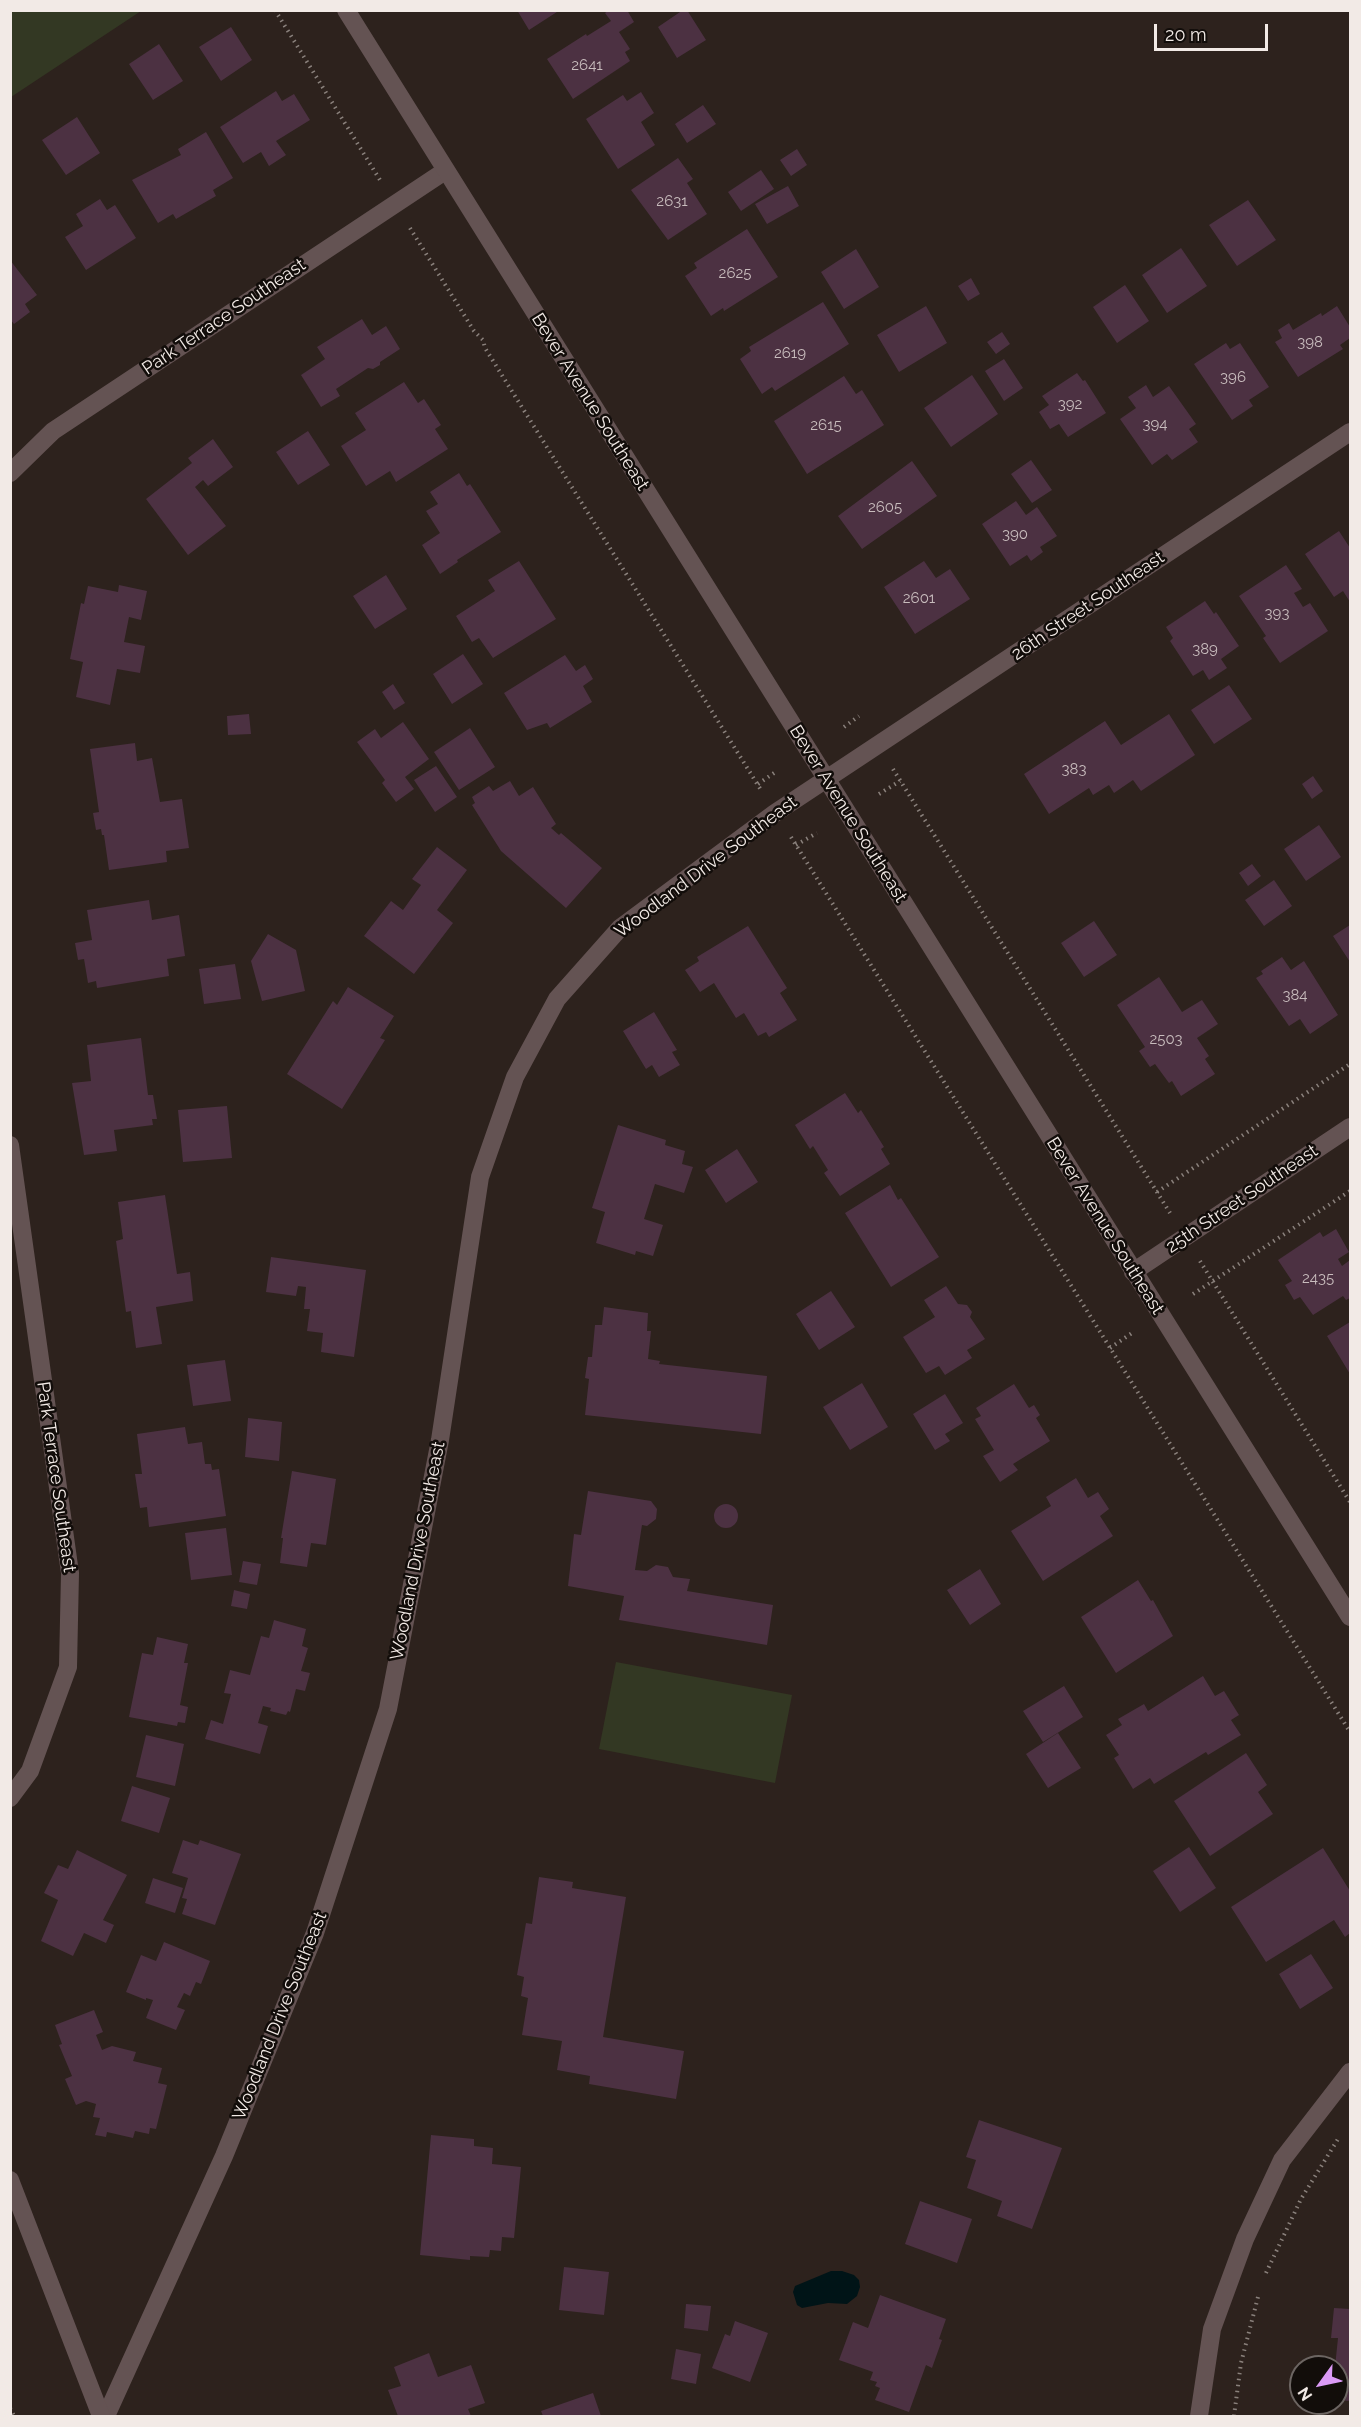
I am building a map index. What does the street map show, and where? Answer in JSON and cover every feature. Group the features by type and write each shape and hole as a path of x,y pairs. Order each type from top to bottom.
{"street":[{"name":"Bever Avenue Southeast","path":"346,10 1350,1617"},
{"name":"Park Terrace Southeast","path":"10,473 53,431 445,171"},
{"name":"26th Street Southeast","path":"826,780 1350,432"},
{"name":"Woodland Drive Southeast","path":"106,2416 224,2156 315,1934 388,1709 440,1440 480,1177 515,1077 557,999 620,928 776,813 826,780"},
{"name":"25th Street Southeast","path":"1133,1272 1350,1127"},
{"name":"Park Terrace Southeast","path":"10,1145 70,1573 68,1667 30,1771 10,1798"},
{"path":"1199,2416 1212,2329 1245,2239 1282,2160 1350,2072"},
{"path":"10,2180 101,2416"}],"path":[{"path":"275,10 385,188"},
{"path":"406,222 474,331 481,335 485,348 765,797"},
{"path":"844,727 859,716"},
{"path":"892,768 1171,1214"},
{"path":"758,784 777,771"},
{"path":"879,794 900,781"},
{"path":"786,829 1350,1732"},
{"path":"796,845 817,833"},
{"path":"1157,1192 1350,1064"},
{"path":"1193,1294 1350,1191"},
{"path":"1200,1261 1350,1502"},
{"path":"1110,1348 1132,1333"},
{"path":"1264,2278 1301,2199 1342,2133"},
{"path":"1234,2416 1241,2363 1261,2287"},
{"path":"10,2408 14,2416"}],"green space":[{"path":"11,10 141,10 141,11 11,97"},
{"path":"616,1662 792,1695 775,1783 599,1749"}],"shaded area":[{"path":"831,2271 842,2271 854,2275 859,2280 860,2287 857,2296 847,2304 828,2303 802,2308 797,2305 793,2292 795,2286"}],"building":[{"path":"517,10 560,10 529,30"},
{"path":"609,10 627,10 634,22 619,32 630,49 625,52 630,61 573,99 547,59 611,21 605,13"},
{"path":"683,10 687,10 706,40 677,58 658,27"},
{"path":"231,27 252,60 221,81 199,47"},
{"path":"159,44 183,81 153,100 129,64"},
{"path":"276,91 282,101 294,94 310,120 276,141 286,155 269,166 261,152 243,163 220,127"},
{"path":"641,92 654,113 641,122 655,145 618,169 586,119 623,95 627,101"},
{"path":"703,105 716,124 687,143 675,124"},
{"path":"77,117 100,153 66,175 42,140"},
{"path":"206,132 233,178 213,190 216,196 176,219 173,214 158,223 132,180 181,155 178,149"},
{"path":"797,149 807,165 791,176 780,160"},
{"path":"678,158 693,179 687,183 707,214 668,240 631,190"},
{"path":"761,170 774,189 741,211 728,192"},
{"path":"788,186 799,206 767,224 755,204"},
{"path":"100,199 107,210 115,205 136,238 86,270 65,237 83,226 76,214"},
{"path":"1248,200 1276,240 1237,266 1209,225"},
{"path":"747,229 778,277 724,311 723,308 711,316 685,276 697,268 694,263"},
{"path":"1181,248 1207,286 1167,313 1142,275"},
{"path":"856,249 879,287 844,309 821,272"},
{"path":"10,260 37,295 25,304 30,312 14,324 10,319"},
{"path":"971,278 980,294 968,301 958,286"},
{"path":"1125,285 1149,321 1117,343 1093,307"},
{"path":"823,302 849,344 775,391 772,387 762,394 740,359 751,351 749,347"},
{"path":"926,306 947,343 899,372 877,335"},
{"path":"1337,306 1350,327 1350,338 1340,345 1343,349 1298,377 1275,342 1282,338 1278,330 1289,323 1293,330"},
{"path":"362,319 372,335 386,326 400,349 380,362 380,365 373,369 368,368 336,389 340,396 321,407 301,375 325,359 317,347"},
{"path":"1002,332 1010,344 996,354 987,342"},
{"path":"1226,343 1230,349 1240,343 1269,387 1249,400 1253,406 1232,420 1194,364"},
{"path":"1004,359 1023,388 1004,401 985,371"},
{"path":"1077,373 1083,381 1085,380 1106,413 1068,437 1059,424 1050,429 1039,412 1049,405 1042,396"},
{"path":"972,375 998,414 951,447 924,408"},
{"path":"844,376 856,394 862,390 884,425 807,474 774,421"},
{"path":"404,382 418,403 424,399 441,425 435,429 448,449 396,482 390,471 366,486 341,446 366,430 355,413"},
{"path":"1146,385 1153,397 1169,386 1196,424 1189,429 1198,442 1172,460 1167,454 1152,465 1120,419 1136,408 1128,397"},
{"path":"308,431 330,465 298,485 276,452"},
{"path":"213,439 233,467 208,486 203,480 195,487 226,526 188,555 146,499 192,463 188,458"},
{"path":"1031,460 1052,490 1032,503 1011,474"},
{"path":"912,461 937,496 862,549 838,516"},
{"path":"459,473 467,486 470,484 501,532 457,560 458,562 440,574 422,545 440,533 426,511 438,504 430,492"},
{"path":"1016,501 1026,515 1037,507 1057,536 1040,547 1043,552 1031,561 1027,555 1010,566 982,524"},
{"path":"1339,531 1350,548 1350,602 1343,591 1334,597 1305,554"},
{"path":"519,561 556,619 493,658 479,638 472,642 456,616 495,591 488,580"},
{"path":"924,561 936,578 950,569 970,599 915,634 884,587"},
{"path":"1286,565 1302,589 1294,593 1303,607 1310,603 1328,631 1280,663 1263,638 1266,636 1239,596"},
{"path":"386,575 407,609 375,629 353,596"},
{"path":"119,585 147,591 141,620 129,617 124,642 145,646 140,673 117,669 110,705 76,697 83,662 70,659 81,603 84,604 88,586 118,592"},
{"path":"1205,601 1214,614 1216,612 1239,646 1221,659 1227,668 1209,680 1203,670 1193,676 1170,641 1173,638 1166,627"},
{"path":"463,654 483,684 452,704 433,674"},
{"path":"565,655 576,671 585,665 593,679 583,686 592,702 550,728 547,723 527,730 504,693"},
{"path":"393,684 405,703 394,710 382,692"},
{"path":"1229,685 1252,719 1214,744 1191,710"},
{"path":"249,714 251,734 228,735 227,716"},
{"path":"1169,714 1195,755 1141,791 1133,780 1114,793 1109,785 1093,795 1089,788 1049,814 1024,774 1105,721 1121,745"},
{"path":"403,722 429,759 405,777 414,789 396,802 382,783 385,780 357,742 375,729 381,738"},
{"path":"470,728 495,767 459,790 434,752"},
{"path":"135,743 137,761 152,758 160,802 182,799 189,848 166,851 167,862 109,870 104,835 101,829 96,830 93,813 99,812 90,749"},
{"path":"436,766 457,797 435,812 414,780"},
{"path":"1313,776 1323,791 1312,799 1302,784"},
{"path":"510,781 519,796 533,787 556,824 551,828 559,835 561,833 602,868 566,908 501,851 472,805 475,803 472,797 489,786 493,791"},
{"path":"1319,825 1341,857 1306,881 1284,849"},
{"path":"437,847 467,870 437,910 453,923 414,974 364,936 391,901 403,910 421,885 412,879"},
{"path":"1252,864 1261,876 1248,886 1239,873"},
{"path":"1274,880 1292,906 1264,926 1245,900"},
{"path":"149,900 152,920 179,915 185,956 167,959 169,976 97,988 96,981 88,983 84,959 78,960 75,943 92,940 87,910"},
{"path":"1094,921 1117,955 1084,977 1061,943"},
{"path":"1350,925 1350,962 1333,936"},
{"path":"748,926 787,988 780,993 797,1020 769,1037 766,1032 758,1036 744,1013 736,1018 714,983 700,992 685,970 699,961 697,957"},
{"path":"268,934 296,950 305,991 262,1001 251,961"},
{"path":"1282,957 1291,970 1304,961 1338,1015 1310,1034 1300,1019 1289,1026 1256,978 1263,974 1261,971"},
{"path":"235,964 241,999 204,1004 199,969"},
{"path":"1159,977 1182,1012 1202,1000 1218,1024 1197,1038 1209,1056 1205,1059 1215,1074 1181,1096 1172,1081 1169,1083 1155,1064 1150,1067 1139,1051 1145,1047 1117,1005"},
{"path":"348,987 394,1016 380,1038 385,1040 342,1109 287,1074 333,1001 337,1005"},
{"path":"654,1012 677,1050 672,1052 680,1065 659,1077 652,1065 646,1069 623,1031"},
{"path":"141,1038 148,1095 153,1095 157,1119 152,1119 153,1125 114,1130 117,1151 84,1155 72,1083 91,1081 87,1045"},
{"path":"845,1093 858,1113 861,1110 884,1147 881,1149 890,1164 840,1196 824,1173 828,1170 813,1146 810,1149 795,1125"},
{"path":"227,1106 232,1158 183,1162 178,1110"},
{"path":"618,1125 666,1140 665,1145 685,1151 682,1164 693,1167 684,1193 655,1184 644,1219 663,1225 653,1256 636,1251 635,1255 596,1243 605,1212 592,1208"},
{"path":"737,1149 758,1182 726,1203 705,1170"},
{"path":"890,1185 898,1200 901,1198 939,1257 891,1287 845,1213"},
{"path":"165,1195 177,1274 190,1272 193,1301 156,1307 162,1344 136,1348 131,1311 126,1312 116,1241 123,1239 118,1202"},
{"path":"1336,1229 1349,1252 1338,1259 1342,1266 1350,1260 1350,1298 1346,1300 1343,1296 1313,1315 1300,1297 1294,1300 1285,1285 1292,1281 1278,1260 1320,1232 1323,1237"},
{"path":"271,1257 366,1270 354,1357 321,1352 323,1333 307,1331 310,1309 304,1309 306,1287 298,1286 296,1296 266,1292"},
{"path":"946,1286 958,1304 967,1305 972,1312 970,1317 985,1339 967,1350 972,1358 945,1375 939,1366 926,1373 903,1337 935,1317 924,1300"},
{"path":"831,1291 855,1327 819,1350 796,1314"},
{"path":"604,1307 648,1313 647,1331 651,1331 648,1359 660,1361 659,1364 767,1376 761,1434 585,1415 589,1379 585,1378 588,1357 592,1357 595,1325 602,1325"},
{"path":"1350,1322 1350,1374 1327,1336"},
{"path":"225,1360 231,1401 193,1406 187,1365"},
{"path":"862,1383 888,1427 850,1450 823,1407"},
{"path":"1014,1384 1029,1408 1034,1405 1040,1415 1036,1418 1050,1441 1013,1464 1018,1470 1000,1482 983,1456 994,1450 975,1419 981,1416 976,1408"},
{"path":"945,1394 963,1423 945,1434 950,1441 935,1450 913,1414"},
{"path":"248,1418 282,1422 279,1461 245,1457"},
{"path":"185,1427 188,1444 202,1442 205,1464 211,1464 212,1470 219,1469 226,1516 149,1527 147,1507 140,1508 135,1474 142,1474 137,1434"},
{"path":"292,1471 336,1479 326,1545 311,1543 307,1567 280,1563 283,1538 281,1538"},
{"path":"1076,1478 1088,1498 1098,1492 1109,1509 1100,1516 1113,1536 1043,1581 1011,1531 1051,1506 1046,1497"},
{"path":"588,1491 651,1501 657,1509 656,1519 647,1526 642,1525 635,1570 647,1571 656,1565 668,1567 673,1577 690,1579 687,1591 773,1605 767,1645 619,1620 624,1596 568,1586 574,1534 581,1535"},
{"path":"726,1504 735,1507 738,1516 735,1525 726,1528 717,1525 714,1516 717,1507"},
{"path":"226,1528 232,1575 191,1580 185,1533"},
{"path":"243,1561 261,1564 257,1585 239,1582"},
{"path":"980,1569 1001,1604 970,1625 947,1590"},
{"path":"1138,1580 1151,1601 1153,1600 1173,1636 1116,1673 1081,1617"},
{"path":"234,1590 250,1594 247,1609 231,1606"},
{"path":"274,1620 306,1629 302,1646 308,1648 301,1671 310,1673 305,1691 296,1689 290,1712 288,1711 286,1715 270,1711 271,1708 263,1706 258,1723 268,1726 260,1754 205,1739 211,1720 223,1724 231,1694 224,1693 230,1670 250,1675 261,1636 269,1638"},
{"path":"157,1637 188,1644 184,1663 188,1663 180,1705 188,1707 185,1723 178,1722 177,1726 129,1717 142,1653 153,1655"},
{"path":"1203,1676 1215,1696 1224,1691 1239,1715 1231,1720 1241,1735 1208,1755 1206,1752 1154,1784 1150,1778 1133,1789 1114,1758 1119,1755 1106,1735 1122,1725 1118,1719 1144,1704 1148,1711"},
{"path":"1064,1686 1083,1717 1043,1742 1023,1711"},
{"path":"1058,1733 1081,1768 1048,1788 1026,1754"},
{"path":"146,1735 184,1744 175,1786 136,1777"},
{"path":"1246,1753 1267,1785 1258,1792 1273,1814 1210,1856 1174,1801"},
{"path":"132,1786 170,1798 159,1833 121,1821"},
{"path":"183,1840 198,1845 200,1840 241,1854 215,1925 182,1914 187,1899 182,1898 188,1878 172,1873"},
{"path":"1189,1847 1216,1888 1180,1912 1153,1871"},
{"path":"1323,1848 1350,1891 1350,1933 1345,1937 1334,1920 1266,1962 1231,1907"},
{"path":"77,1850 127,1875 103,1920 114,1925 106,1943 84,1933 73,1956 41,1941 58,1900 44,1893 58,1865 68,1869"},
{"path":"539,1877 573,1882 572,1888 626,1897 603,2037 684,2051 676,2099 589,2084 590,2076 557,2070 562,2041 522,2035 528,1998 521,1996 524,1977 517,1975 526,1923 532,1924"},
{"path":"153,1878 183,1888 175,1913 145,1903"},
{"path":"164,1942 210,1961 201,1984 196,1982 190,1996 184,1993 177,2007 185,2010 176,2030 146,2018 153,2000 146,1998 146,2000 126,1992 141,1955 156,1961"},
{"path":"1311,1954 1333,1988 1300,2009 1279,1974"},
{"path":"94,2010 103,2032 96,2035 102,2050 112,2046 136,2052 133,2061 162,2068 158,2083 167,2085 156,2129 150,2128 149,2134 135,2131 133,2138 107,2132 106,2137 95,2135 100,2118 93,2117 96,2104 86,2101 76,2105 65,2079 72,2076 59,2045 62,2044 55,2025"},
{"path":"979,2120 1062,2148 1032,2229 997,2216 1002,2201 967,2188 976,2160 966,2157"},
{"path":"431,2135 474,2139 474,2146 493,2148 492,2164 521,2167 514,2238 502,2237 501,2251 490,2250 489,2257 470,2256 470,2260 420,2255"},
{"path":"920,2201 972,2219 957,2263 905,2244"},
{"path":"564,2267 609,2272 604,2315 559,2310"},
{"path":"880,2295 946,2319 939,2339 942,2340 932,2368 926,2365 909,2412 875,2400 880,2388 875,2386 877,2382 870,2380 873,2372 839,2360 853,2322 868,2328"},
{"path":"686,2304 711,2306 708,2331 684,2328"},
{"path":"1334,2308 1350,2309 1350,2401 1349,2355 1336,2355 1338,2338 1331,2338"},
{"path":"735,2321 768,2333 750,2382 712,2368 725,2334 730,2336"},
{"path":"676,2349 701,2354 696,2384 671,2379"},
{"path":"429,2353 438,2377 471,2365 485,2403 468,2409 471,2416 398,2416 388,2390 401,2386 394,2367"},
{"path":"593,2393 601,2416 543,2416 541,2411"}]}
